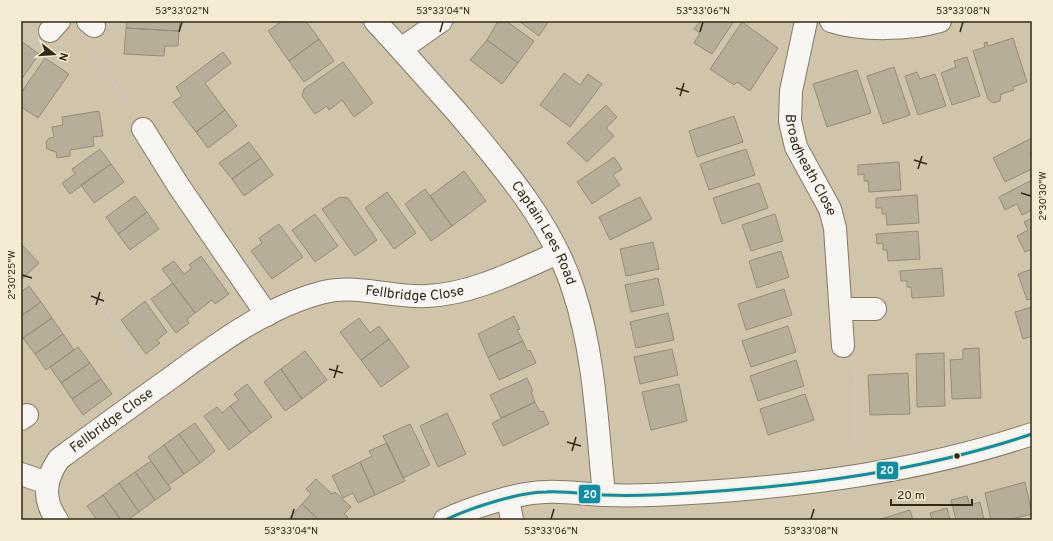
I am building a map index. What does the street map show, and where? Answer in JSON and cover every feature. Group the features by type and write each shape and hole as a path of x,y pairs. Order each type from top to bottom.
{"street":[{"name":"Captain Lees Road","path":"375,21 498,160 528,203 558,253 573,288 584,326 592,374 604,495"},
{"path":"401,49 441,21"},
{"name":"Broadheath Close","path":"806,21 791,92 790,121 796,147 830,208 833,222 842,310 843,346"},
{"path":"831,21 860,26 896,28 940,21"},
{"path":"143,129 178,185 267,314"},
{"name":"Fellbridge Close","path":"57,520 47,501 47,483 51,470 59,459 199,357 267,314 325,292 348,290 426,296 453,293 509,275 558,253"},
{"path":"842,310 875,310"},
{"path":"445,520 463,511 508,499 545,492 604,495 689,494 782,486 854,477 969,453 1032,434"},
{"path":"21,474 47,483"},
{"path":"508,499 512,520"}],"path":[{"path":"91,24 90,45 143,129"},
{"path":"93,293 158,386"},
{"path":"843,346 855,360 854,477"}],"building":[{"path":"127,21 180,21 179,31 126,28"},
{"path":"282,21 306,21 319,39 289,61 268,31"},
{"path":"498,21 506,21 534,41 518,63 487,40"},
{"path":"519,21 549,21 539,36"},
{"path":"700,21 734,21 712,54 694,43 700,33 694,29"},
{"path":"742,22 778,48 750,91 737,82 734,85 710,69"},
{"path":"126,28 179,31 178,46 165,46 164,56 124,54"},
{"path":"1013,38 1027,82 1013,87 1014,90 1001,94 1000,101 993,103 988,99 973,51 985,47 984,43 987,42 988,46"},
{"path":"319,39 334,61 304,82 289,61"},
{"path":"487,40 518,63 502,84 470,60"},
{"path":"21,41 39,54 21,80"},
{"path":"223,52 231,63 205,83 225,110 196,132 173,102 182,96 176,87"},
{"path":"967,57 980,96 952,105 941,73 956,67 954,61"},
{"path":"45,58 69,74 38,118 21,107 21,93"},
{"path":"343,62 373,103 354,117 342,100 329,110 327,106 315,114 302,96 304,89"},
{"path":"894,67 910,115 883,124 867,76"},
{"path":"857,70 871,113 827,127 813,84"},
{"path":"917,72 920,79 935,74 946,106 918,115 905,76"},
{"path":"564,73 580,85 588,74 602,84 570,127 540,105"},
{"path":"606,105 617,117 606,128 614,136 587,162 567,143"},
{"path":"225,110 237,126 208,148 196,132"},
{"path":"99,111 103,136 93,137 94,146 70,150 70,156 57,158 56,152 47,149 46,142 49,138 54,137 52,127 63,125 62,117"},
{"path":"734,116 743,142 697,157 689,131"},
{"path":"1032,138 1032,152 1030,153 1032,158 1032,169 1005,182 993,158"},
{"path":"249,142 261,158 232,179 219,163"},
{"path":"100,149 111,164 70,194 62,183 75,174 72,169"},
{"path":"746,149 755,175 709,190 700,164"},
{"path":"614,157 622,169 613,175 620,185 592,204 577,182"},
{"path":"261,158 273,175 244,196 232,179"},
{"path":"899,162 901,190 869,192 868,181 864,181 864,174 858,175 858,165"},
{"path":"111,164 124,182 94,203 81,185"},
{"path":"464,171 486,201 452,226 430,196"},
{"path":"1032,180 1032,210 1022,215 1017,204 1005,210 999,197"},
{"path":"759,183 768,208 722,224 713,198"},
{"path":"425,189 452,226 431,241 405,204"},
{"path":"387,192 416,233 394,249 365,208"},
{"path":"917,195 919,223 887,225 886,214 882,214 882,208 876,208 876,198"},
{"path":"135,196 147,212 118,234 106,217"},
{"path":"340,197 348,198 377,240 355,256 322,209"},
{"path":"640,197 652,219 610,240 599,217"},
{"path":"147,212 159,229 130,250 118,234"},
{"path":"315,214 338,246 315,262 292,230"},
{"path":"775,214 783,241 751,251 742,225"},
{"path":"1032,218 1032,249 1025,252 1017,236 1028,230 1024,222"},
{"path":"279,224 303,257 272,279 251,251 262,243 259,238"},
{"path":"918,231 920,259 888,261 887,250 883,250 883,243 877,244 876,234"},
{"path":"653,242 659,269 626,276 620,249"},
{"path":"21,244 39,263 21,280"},
{"path":"781,251 789,277 757,288 749,261"},
{"path":"201,256 229,294 215,304 212,300 195,313 162,269 174,261 184,274 192,268 189,265"},
{"path":"942,268 944,296 912,298 911,287 907,287 907,281 901,281 900,271"},
{"path":"1032,269 1032,299 1027,300 1018,274"},
{"path":"658,278 664,305 631,312 625,285"},
{"path":"173,283 195,313 187,319 189,323 176,333 151,299"},
{"path":"29,286 41,302 21,316 21,292"},
{"path":"784,289 792,315 746,330 738,304"},
{"path":"145,301 167,332 157,340 160,343 146,354 121,320"},
{"path":"41,302 52,318 23,338 21,335 21,316"},
{"path":"1032,307 1032,336 1023,339 1015,312"},
{"path":"668,313 674,340 636,348 630,322"},
{"path":"514,316 520,329 517,330 523,341 488,357 478,334"},
{"path":"52,318 63,334 35,354 23,338"},
{"path":"359,318 370,333 379,326 389,339 361,360 340,332"},
{"path":"788,326 796,352 751,367 742,341"},
{"path":"63,334 74,350 46,370 35,354"},
{"path":"389,339 409,367 381,387 361,360"},
{"path":"523,341 527,351 530,350 536,363 499,380 488,357"},
{"path":"78,347 90,363 61,383 50,367"},
{"path":"979,348 981,398 952,399 950,360 963,359 963,349"},
{"path":"672,349 678,375 640,384 634,357"},
{"path":"305,351 327,380 302,399 281,369"},
{"path":"944,353 945,406 917,407 916,354"},
{"path":"796,360 804,386 758,401 750,376"},
{"path":"90,363 101,379 72,399 61,383"},
{"path":"281,369 302,399 285,411 264,382"},
{"path":"908,373 910,414 870,415 868,375"},
{"path":"527,378 533,391 531,392 535,402 501,418 490,395"},
{"path":"101,379 112,394 83,415 72,399"},
{"path":"247,384 272,417 251,433 230,406 239,400 234,394"},
{"path":"679,384 687,421 651,430 642,392"},
{"path":"805,394 814,420 768,435 760,409"},
{"path":"535,402 540,412 543,411 549,424 503,446 492,423"},
{"path":"230,406 251,433 229,450 204,416 217,407 222,413"},
{"path":"447,413 466,454 438,467 420,426"},
{"path":"195,423 215,451 200,463 179,434"},
{"path":"410,424 430,465 403,478 383,436"},
{"path":"179,434 200,463 184,474 164,445"},
{"path":"387,443 405,481 375,495 360,462 372,456 369,451"},
{"path":"164,445 184,474 168,485 148,457"},
{"path":"151,461 171,489 155,500 135,472"},
{"path":"360,462 375,495 358,503 353,493 343,498 332,476"},
{"path":"135,472 155,500 139,512 119,483"},
{"path":"316,479 332,494 335,492 351,507 344,514 348,517 345,520 319,520 302,504 311,494 306,489"},
{"path":"1025,482 1032,514 1008,520 991,520 985,493"},
{"path":"119,483 139,512 127,520 121,520 103,495"},
{"path":"103,495 121,520 97,520 87,506"},
{"path":"967,496 970,505 980,502 984,520 956,520 951,500"},
{"path":"302,504 319,520 289,519"},
{"path":"947,508 950,520 932,520 930,513"},
{"path":"910,510 913,520 878,520"}],"transit line":[{"name":"20","path":"445,520 495,502 535,493 560,492 603,495 680,494 777,486 863,475 948,458 1032,434"}]}
